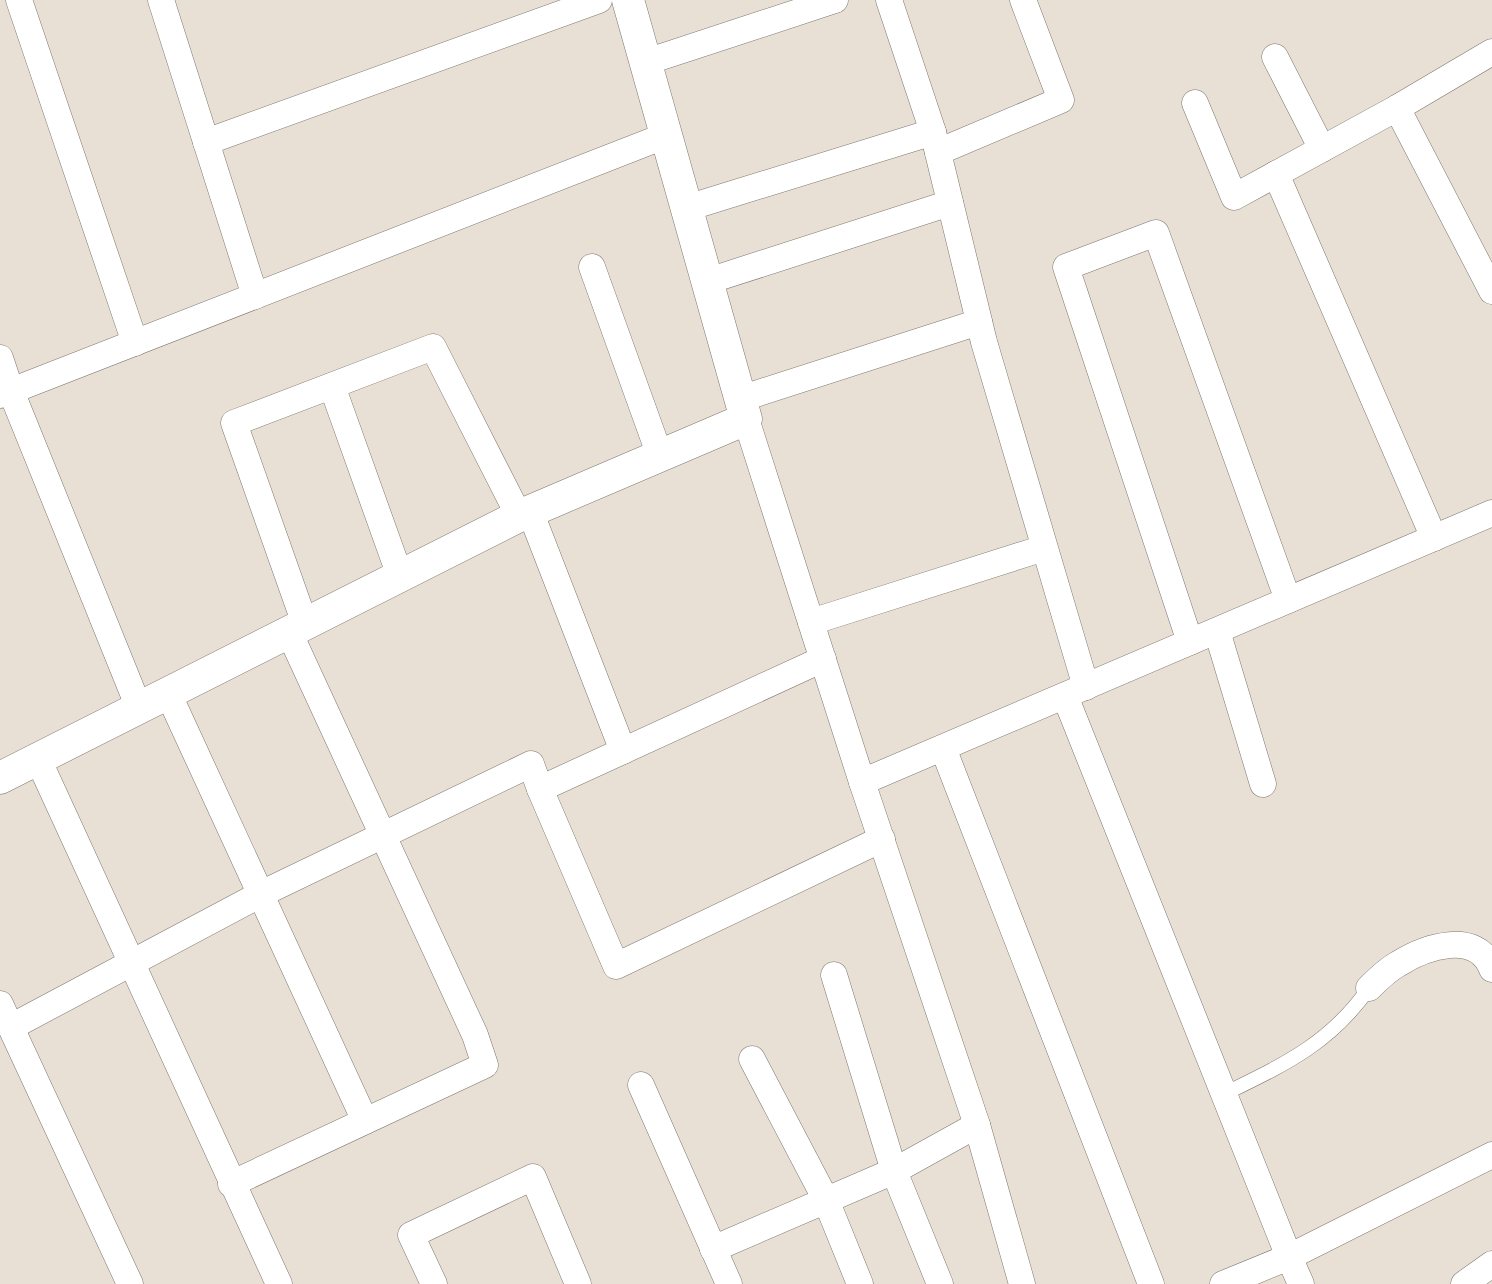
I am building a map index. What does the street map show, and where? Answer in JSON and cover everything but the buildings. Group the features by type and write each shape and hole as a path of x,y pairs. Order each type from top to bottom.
{"street":[{"path":"19,0 135,343"},
{"path":"161,0 255,296"},
{"path":"206,142 599,0"},
{"path":"628,0 743,409 862,782 977,1125 1022,1284"},
{"path":"646,62 835,0"},
{"path":"889,0 935,142 979,322 1044,548 1075,691 1224,1094 1301,1284"},
{"path":"687,208 935,142 1061,100 1023,0"},
{"path":"1195,104 1234,197 1397,108 1492,52"},
{"path":"1275,57 1322,149"},
{"path":"1397,108 1492,291"},
{"path":"6,393 667,135"},
{"path":"1276,174 1434,538"},
{"path":"708,281 950,203"},
{"path":"1190,642 1066,267 1156,233 1288,600"},
{"path":"592,267 660,456"},
{"path":"0,778 525,513 660,456 743,409 979,322"},
{"path":"231,1184 485,1065 475,1035 383,836 297,628 234,423 433,347 525,513 622,751"},
{"path":"0,358 6,393 138,708"},
{"path":"332,386 400,576"},
{"path":"862,782 1492,513"},
{"path":"811,622 1044,548"},
{"path":"1217,631 1263,784"},
{"path":"540,789 823,659"},
{"path":"168,693 365,1121"},
{"path":"944,748 1151,1284"},
{"path":"38,759 231,1184 279,1284"},
{"path":"11,1027 261,894 531,764 616,966 882,838"},
{"path":"1369,988 1398,963 1451,945 1464,944 1479,950 1492,969"},
{"path":"834,975 894,1172 940,1284"},
{"path":"0,1004 130,1284"},
{"path":"752,1059 826,1200 860,1284"},
{"path":"641,1085 729,1284"},
{"path":"713,1249 894,1172 977,1125"},
{"path":"1223,1284 1289,1257 1492,1155"},
{"path":"434,1284 411,1235 533,1177 578,1284"},
{"path":"1464,1284 1492,1264"}],"lane":[{"path":"1224,1094 1290,1062 1308,1050 1354,1010 1369,988"}]}
